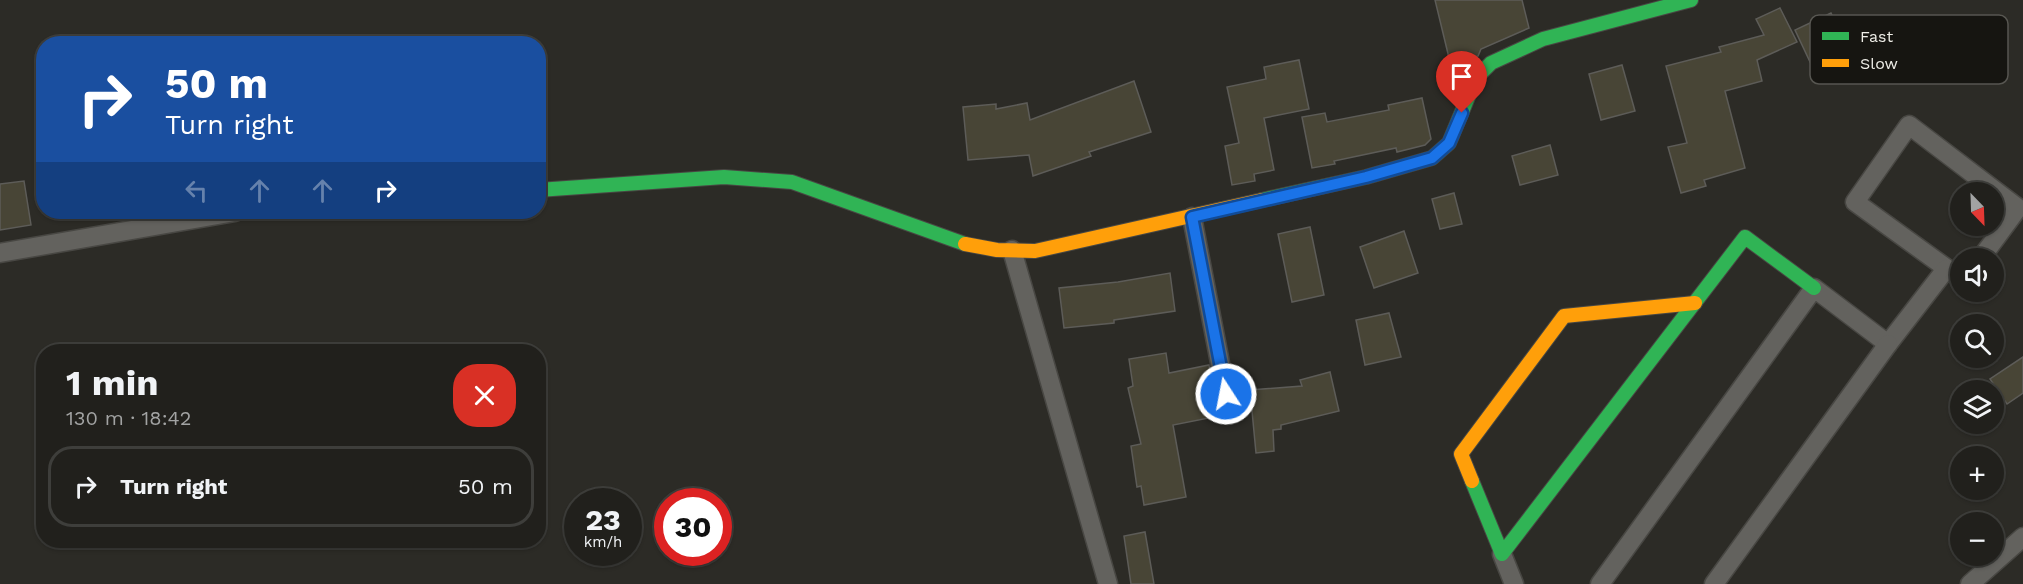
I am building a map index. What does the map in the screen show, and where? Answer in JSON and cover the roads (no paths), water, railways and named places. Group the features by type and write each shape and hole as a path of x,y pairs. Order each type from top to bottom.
{"street":[{"path":"546,190 757,178 792,182 964,244 1012,250 1046,249 1366,177 1432,158 1449,143 1476,78 1482,69 1494,60 1548,37 1691,0"},
{"path":"1950,271 1855,202 1909,125 2019,208 1989,248"},
{"path":"1192,217 1226,394"},
{"path":"0,253 195,219"},
{"path":"1502,554 1745,237 1888,344"},
{"path":"1012,250 1108,584"},
{"path":"1714,584 1888,344 1950,276"},
{"path":"1600,584 1814,288"},
{"path":"1514,584 1461,454 1564,316 1695,303"},
{"path":"1970,584 2023,537"}]}
